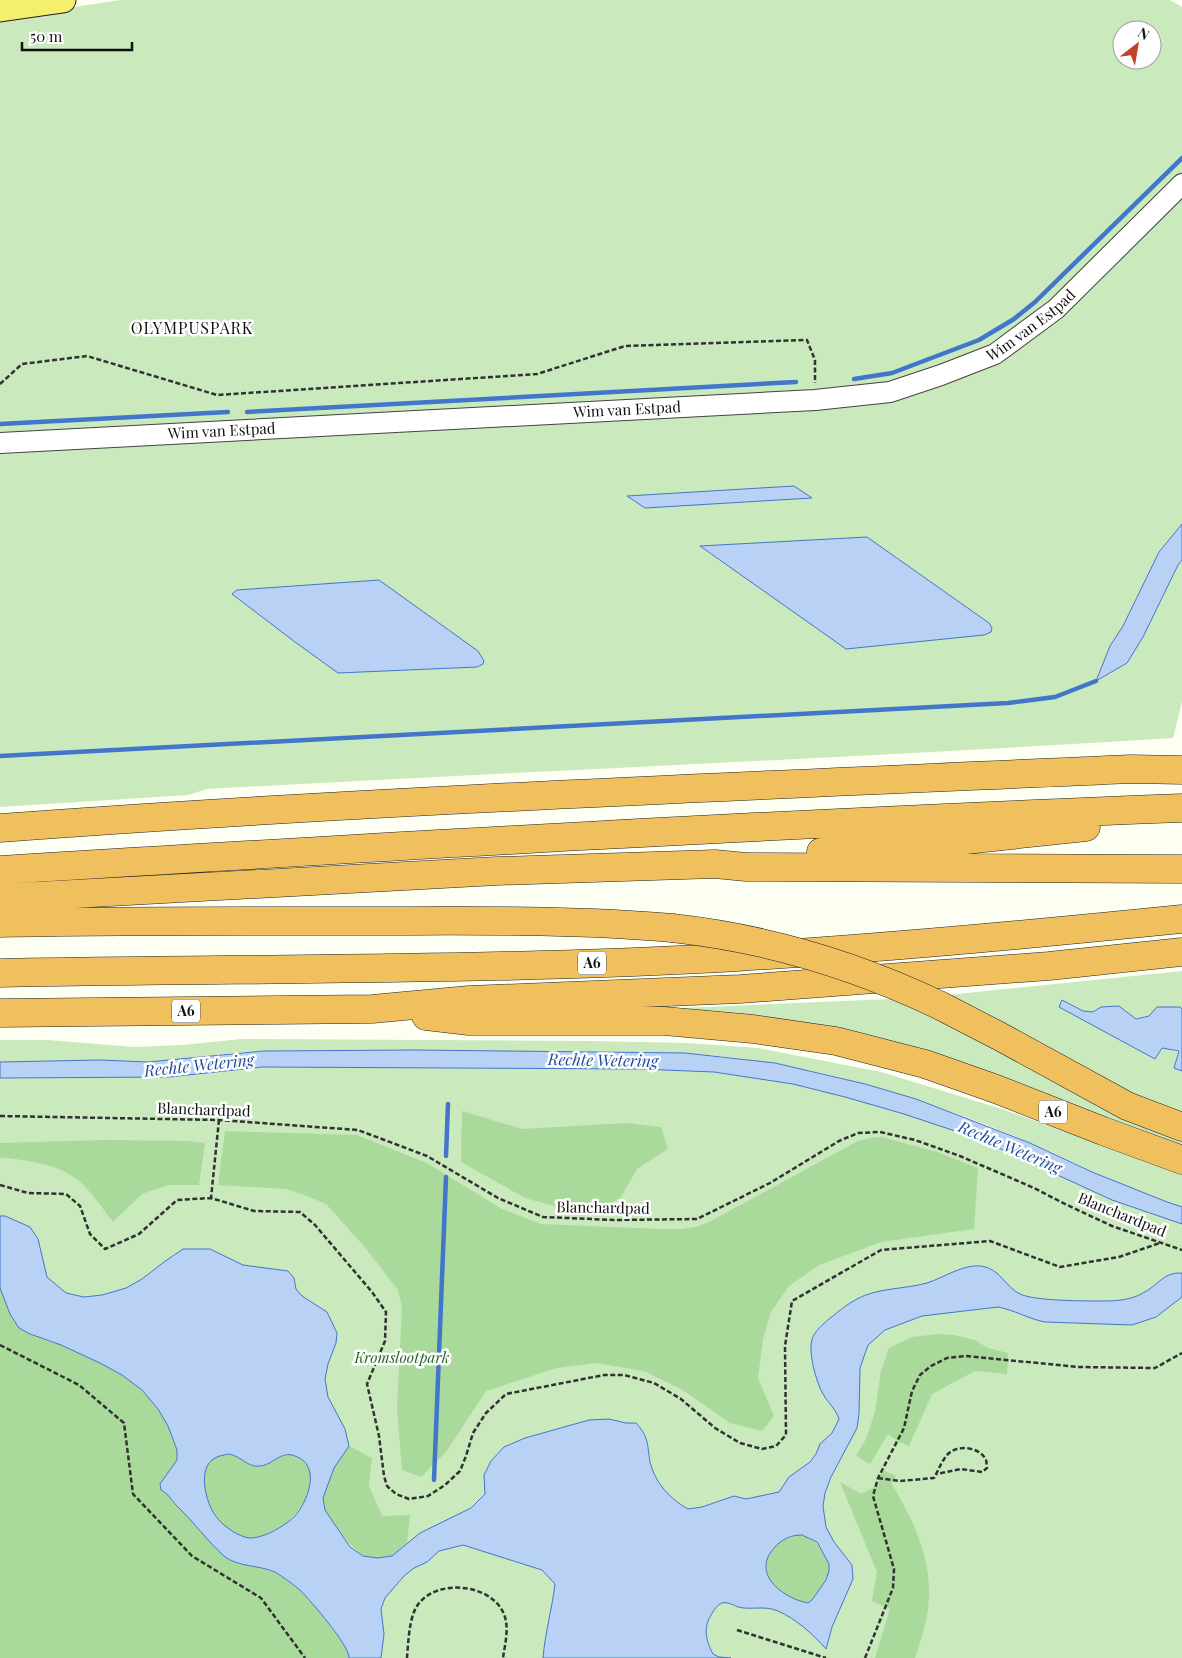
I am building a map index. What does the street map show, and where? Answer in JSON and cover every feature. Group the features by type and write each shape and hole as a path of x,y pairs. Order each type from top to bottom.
{"highway":[{"path":"1130,769 1182,761"},
{"path":"0,828 130,818 443,800 1130,769 1182,770"},
{"path":"0,870 606,834 1182,808"},
{"path":"715,864 745,856 909,846 1056,832 1182,814"},
{"path":"0,898 497,871 715,864 756,868 1182,869"},
{"name":"A6","path":"0,972 543,965 737,957 1034,934 1182,919"},
{"path":"0,923 512,920 588,922 672,928 746,940 818,958 894,984 999,1036 1127,1106 1182,1127"},
{"name":"A6","path":"0,1013 372,1009 470,1000 740,989 1049,966 1182,952"},
{"name":"A6","path":"372,1009 469,1021 664,1021 753,1029 836,1041 925,1064 1182,1160"}],"main road":[{"path":"7,6 62,0"}],"street":[{"name":"Wim van Estpad","path":"0,443 815,400 890,392 995,354 1056,309 1182,184"}],"path":[{"path":"0,384 22,364 87,356 217,395 537,374 625,346 808,340 814,360 815,400"},
{"name":"Blanchardpad","path":"0,1116 219,1120 358,1130 427,1156 498,1198 543,1218 614,1220 697,1219 770,1183 839,1140 858,1133 880,1132 915,1140 960,1156 1034,1188 1091,1216 1182,1250"},
{"path":"211,1198 219,1120"},
{"path":"0,1186 28,1193 66,1194 80,1206 90,1234 105,1249 139,1234 177,1200 211,1198 254,1211 300,1212 315,1225 372,1292 386,1312 384,1341 367,1384 379,1436 387,1486 396,1494 410,1499 428,1496 445,1486 460,1471 473,1433 486,1413 506,1394 604,1375 624,1375 654,1383 681,1399 715,1428 740,1443 762,1449 776,1446 786,1434 785,1346 792,1301 881,1250 990,1241 1060,1267 1119,1257 1160,1243"},
{"path":"0,1345 79,1385 124,1423 133,1494 192,1556 262,1598 305,1658"},
{"path":"865,1658 893,1588 894,1569 873,1496 878,1478 904,1428 912,1391 920,1375 931,1366 947,1358 966,1356 1078,1367 1155,1368 1182,1353"},
{"path":"878,1478 900,1481 934,1478 936,1474 948,1454 958,1449 971,1448 986,1460 987,1468 982,1472 962,1469 936,1474"},
{"path":"407,1658 414,1612 423,1599 436,1590 459,1588 477,1590 492,1600 503,1612 507,1631 503,1658"},
{"path":"737,1630 826,1658"}],"green space":[{"path":"121,0 1170,0 1182,7 1182,524 1159,552 1123,626 1110,646 1097,681 1127,663 1143,637 1182,560 1182,702 1173,738 207,789 188,795 0,807 0,18","holes":["867,537 989,623 992,628"]},
{"path":"1182,971 1182,1009 1180,1007 1136,1019 1119,1006 1093,1012 1083,1011 1063,1000 1155,1059 1162,1048 1179,1052 1174,1067 1182,1071 1182,1113 1108,1084 948,995"},
{"path":"889,999 946,1020 1182,1134 1182,1149 1079,1111 658,1009"},
{"path":"241,1039 590,1041 687,1043 758,1048 881,1072 1002,1109 1182,1174 1182,1207 1143,1194 1031,1143 970,1118 906,1096 808,1070 745,1059 652,1052 332,1050 252,1052 152,1062 97,1060 0,1062 0,1040 48,1040 134,1047 183,1045"},
{"name":"Kromslootpark","path":"369,1056 744,1065 886,1096 1182,1216 1182,1658 0,1658 0,1078"},
{"path":"462,1111 522,1129 626,1123 661,1127 668,1149 637,1169 621,1197 605,1208 578,1209 550,1205 525,1198 461,1162"},
{"path":"225,1131 357,1135 427,1163 502,1209 541,1224 662,1229 696,1227 711,1221 858,1141 882,1137 937,1152 978,1168 974,1229 881,1242 819,1265 789,1286 771,1312 763,1339 758,1378 774,1416 762,1431 730,1423 681,1389 644,1371 596,1363 557,1368 486,1391 446,1452 421,1477 402,1470 397,1409 402,1308 398,1290 363,1245 326,1204 286,1189 218,1185"},
{"path":"106,1140 189,1141 205,1143 199,1185 168,1185 142,1194 113,1222 86,1188 68,1173 39,1163 0,1158 0,1143"},
{"path":"0,1288 25,1328 32,1335 94,1359 126,1378 153,1402 163,1416 171,1433 177,1453 175,1465 160,1484 161,1490 168,1495 229,1560 269,1570 300,1590 337,1634 348,1652 349,1658 0,1658"},
{"path":"939,1334 975,1340 988,1348 1008,1353 1007,1374 975,1371 932,1394 909,1446 888,1434 870,1464 856,1456 866,1439 875,1412 881,1371 889,1348 912,1337"},
{"path":"349,1446 372,1458 369,1486 382,1516 410,1515 407,1543 392,1556 377,1558 363,1556 347,1541 325,1510 323,1498 326,1487 334,1468"},
{"path":"229,1454 256,1466 266,1465 286,1455 296,1456 306,1464 311,1474 306,1497 299,1509 280,1528 252,1538 244,1537 231,1531 216,1517 204,1489 204,1473 211,1460"},
{"path":"883,1470 896,1476 891,1483 909,1515 927,1566 929,1602 926,1621 915,1658 875,1658 890,1609 872,1601 877,1572 840,1482 861,1494 877,1486"},
{"path":"800,1535 814,1541 829,1563 826,1580 816,1596 808,1603 792,1598 780,1590 771,1581 766,1570 767,1559 772,1549 783,1540"}],"water":[{"path":"794,486 812,498 645,508 627,496"},
{"path":"1182,524 1182,560 1143,637 1127,663 1096,681 1110,646 1123,626 1159,552"},
{"path":"867,537 989,623 992,628 991,632 984,635 846,649 700,546"},
{"path":"379,580 478,651 484,661 483,664 477,667 338,673 232,594 237,590"},
{"path":"1062,1000 1083,1011 1093,1012 1101,1007 1119,1006 1136,1019 1149,1016 1157,1007 1180,1007 1182,1009 1182,1071 1174,1068 1179,1051 1162,1048 1155,1059 1059,1007"},
{"name":"Rechte Wetering","path":"415,1050 685,1053 775,1063 865,1084 916,1099 1030,1143 1092,1172 1182,1207 1182,1224 1112,1200 979,1139 904,1114 793,1084 714,1072 640,1069 262,1067 169,1077 0,1078 0,1062 99,1060 148,1062 264,1051"},
{"path":"0,1216 5,1216 30,1227 38,1239 47,1277 66,1293 84,1297 102,1295 126,1288 142,1279 183,1249 210,1249 243,1265 288,1271 294,1278 296,1289 302,1296 327,1312 337,1333 336,1343 328,1364 325,1379 328,1397 345,1429 349,1446 334,1468 323,1498 325,1510 350,1547 363,1556 377,1558 392,1556 420,1533 471,1508 485,1494 484,1475 491,1461 504,1447 525,1438 589,1420 609,1419 636,1423 645,1437 652,1470 659,1483 669,1495 688,1509 702,1507 734,1496 746,1499 779,1492 789,1477 810,1462 820,1444 832,1433 839,1419 823,1394 818,1382 813,1367 812,1339 817,1330 829,1319 850,1303 865,1295 927,1283 960,1269 981,1266 998,1274 1015,1291 1027,1296 1060,1300 1113,1301 1129,1299 1148,1290 1170,1275 1182,1273 1182,1297 1156,1317 1132,1325 1045,1322 998,1307 922,1316 885,1330 868,1345 860,1368 857,1428 831,1477 825,1493 823,1506 826,1527 834,1542 852,1565 853,1579 832,1627 826,1649 804,1627 774,1609 741,1608 728,1603 722,1603 712,1613 707,1625 706,1635 713,1654 719,1657 731,1658 543,1658 555,1584 542,1570 463,1545 439,1551 427,1562 414,1568 404,1576 385,1598 381,1609 384,1634 381,1658 349,1658 348,1652 337,1634 300,1590 275,1572 229,1560 168,1495 161,1490 160,1484 177,1460 177,1450 168,1426 158,1409 142,1390 122,1375 100,1363 19,1328 10,1314 0,1288","holes":["229,1454 256,1466 265,1465 285,1455 295,1456 303,1461 308,1467 310,1484 304,1502 294,1517 272,1532 254,1538 237,1534 221,1522 210,1506 204,1481 208,1465 212,1460","802,1535 817,1542 829,1564 826,1580 808,1603 788,1596 772,1583 766,1566 768,1557 778,1544 790,1537"]}],"waterway":[{"path":"854,379 892,373 979,340 1014,319 1035,302 1182,158"},
{"path":"247,412 796,382"},
{"path":"0,424 228,412"},
{"path":"0,756 1008,703 1055,697 1096,681"},
{"path":"446,1156 448,1104"},
{"path":"434,1480 446,1177"}],"district":[{"name":"OLYMPUSPARK","path":"192,328"}]}
